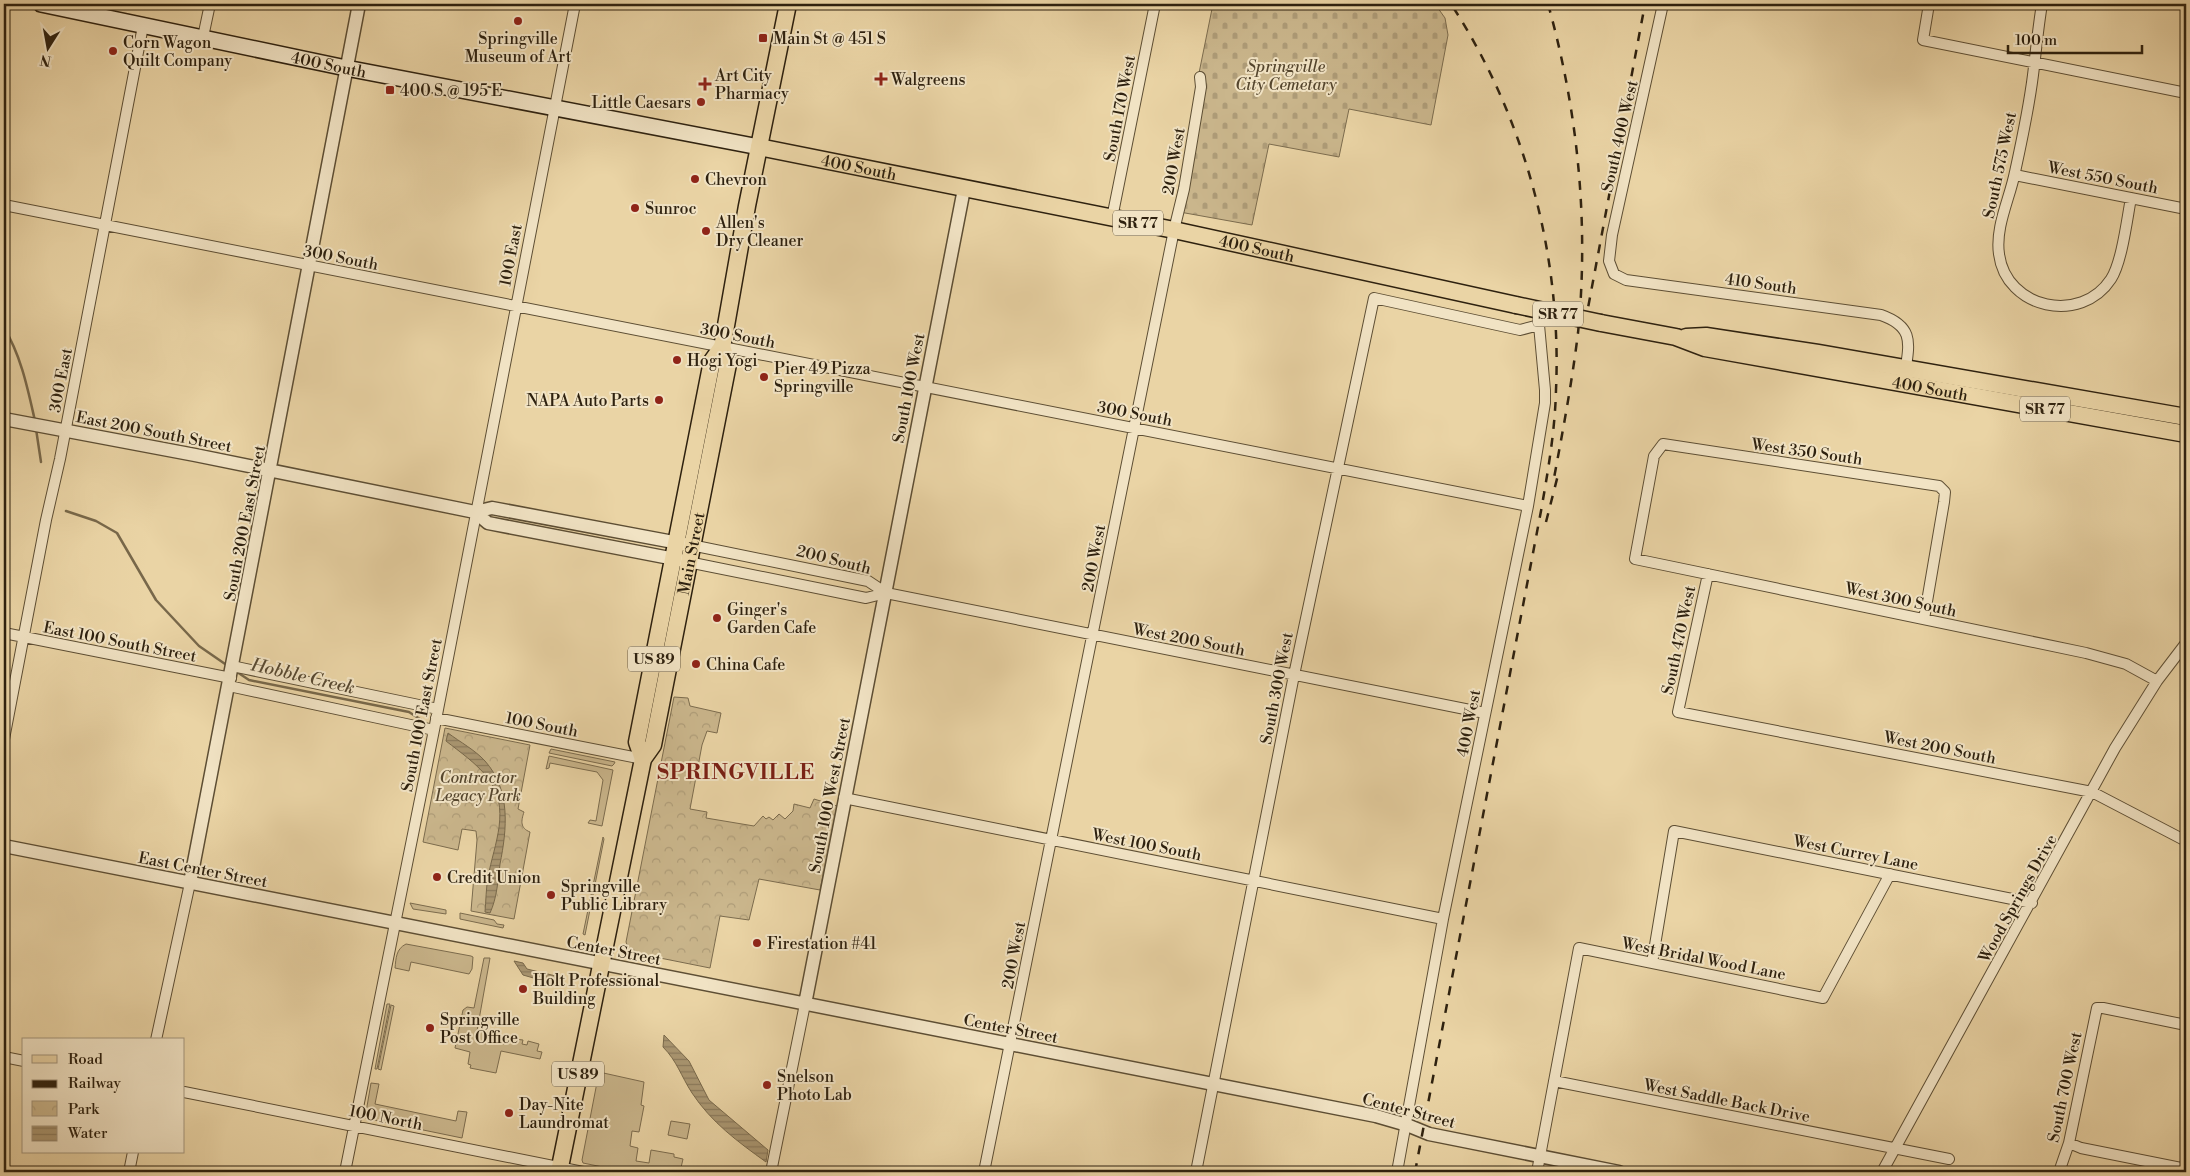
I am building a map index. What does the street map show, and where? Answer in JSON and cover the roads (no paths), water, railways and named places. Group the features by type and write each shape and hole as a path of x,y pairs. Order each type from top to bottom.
{"main road":[{"name":"400 South","path":"41,4 346,68 759,147 1174,230 1516,306 1676,337 1704,348 2186,418"},
{"name":"Main Street","path":"559,1170 643,759 653,745 684,544 728,364 722,347 788,4"},
{"name":"400 South","path":"1904,376 2186,434"}],"street":[{"path":"203,37 210,4"},
{"name":"South 200 East Street","path":"190,883 271,470 326,169 359,4"},
{"name":"100 East","path":"475,512 574,4"},
{"name":"South 170 West","path":"1112,218 1155,4"},
{"name":"South 400 West","path":"1614,274 1609,261 1612,235 1663,4"},
{"path":"1930,4 1923,40 2186,93"},
{"name":"South 575 West","path":"2042,4 2033,62 2033,75 2015,175 1999,235 2000,257 2007,276 2017,289 2031,299 2052,307 2083,302 2099,292 2111,278 2118,259 2131,198"},
{"name":"300 East","path":"4,739 144,26"},
{"name":"200 West","path":"984,1172 1174,230 1184,189 1201,87 1200,77"},
{"name":"West 550 South","path":"2015,175 2186,209"},
{"name":"South 100 West","path":"886,593 924,387 964,189"},
{"name":"300 South","path":"4,206 1528,506"},
{"name":"410 South","path":"1614,274 1626,280 1881,315 1892,319 1902,327 1910,339 1904,376"},
{"name":"South 300 West","path":"1196,1172 1294,675 1374,298 1520,330 1539,325"},
{"name":"400 West","path":"1397,1172 1443,919 1528,506 1545,390 1539,325"},
{"name":"East 200 South Street","path":"4,419 271,470 475,512"},
{"name":"West 350 South","path":"1635,559 1654,456 1663,444 1803,467 1934,484 1939,486 1944,492 1924,620"},
{"name":"200 South","path":"475,512 492,508 684,544 868,581 886,593"},
{"name":"200 South","path":"475,512 488,523 866,598 886,593"},
{"name":"South 100 East Street","path":"345,1172 434,730 475,512"},
{"name":"West 300 South","path":"1635,559 2126,664 2157,682"},
{"name":"South 470 West","path":"1678,712 1708,574"},
{"name":"West 200 South","path":"886,593 1486,713"},
{"name":"South 100 West Street","path":"805,1004 844,798 886,593"},
{"name":"East 100 South Street","path":"4,633 231,677 437,714"},
{"name":"Wood Springs Drive","path":"1882,1172 2032,903 2115,748 2157,682 2186,643"},
{"name":"East 100 South Street","path":"231,677 434,730"},
{"name":"West 200 South","path":"1678,712 2092,792 2186,841"},
{"name":"100 South","path":"437,714 643,759"},
{"name":"West 100 South","path":"844,798 1443,919"},
{"name":"West Currey Lane","path":"1652,963 1674,831 2032,903"},
{"name":"East Center Street","path":"4,846 395,923"},
{"name":"West Bridal Wood Lane","path":"1554,1081 1579,948 1823,998 1890,874"},
{"path":"156,1038 190,883"},
{"name":"Center Street","path":"395,923 1376,1116 1407,1125 1428,1134 1619,1172"},
{"path":"771,1170 805,1004"},
{"name":"South 700 West","path":"2059,1172 2069,1143 2097,1008 2186,1025"},
{"path":"4,1057 22,1061"},
{"path":"1537,1172 1554,1081"},
{"name":"West Saddle Back Drive","path":"1554,1081 1950,1159"},
{"name":"100 North","path":"185,1092 559,1170 583,1172"},
{"path":"2069,1143 2081,1148 2186,1169"},
{"path":"129,1172 133,1154"}],"water":[{"path":"448,733 485,761 499,784 503,797 505,810 504,837 496,895 490,913 485,912 486,890 499,826 499,801 483,772 446,741"},
{"path":"514,961 523,963 527,969 560,977 558,985 523,975"},
{"path":"664,1035 689,1061 709,1100 768,1150 766,1162 726,1131 699,1103 672,1058 663,1047"}],"waterway":[{"name":"Hobble Creek","path":"4,328 19,361 27,385 35,421"},
{"name":"Hobble Creek","path":"36,429 41,462"},
{"name":"Hobble Creek","path":"66,511 96,521 117,533 156,600 199,646 228,666"},
{"name":"Hobble Creek","path":"237,672 249,680 409,712 423,721"}],"railway":[{"path":"1415,1172 1541,511 1553,436 1556,390 1553,289 1545,239 1533,189 1518,140 1499,93 1477,48 1451,4"},
{"path":"1548,4 1567,85 1574,126 1581,209 1582,250 1578,333 1554,478"},
{"path":"1585,324 1645,4"},
{"path":"1546,522 1559,471"}],"place":[{"name":"Springville Museum of Art","path":"518,21"},
{"name":"Main St @ 451 S","path":"763,38"},
{"name":"Corn Wagon Quilt Company","path":"113,51"},
{"name":"Walgreens","path":"881,79"},
{"name":"Art City Pharmacy","path":"705,84"},
{"name":"400 S @ 195 E","path":"390,90"},
{"name":"Little Caesars","path":"701,102"},
{"name":"Chevron","path":"695,179"},
{"name":"Sunroc","path":"635,208"},
{"name":"Allen's Dry Cleaner","path":"706,231"},
{"name":"Hogi Yogi","path":"677,360"},
{"name":"Pier 49 Pizza Springville","path":"764,377"},
{"name":"NAPA Auto Parts","path":"659,400"},
{"name":"Ginger's Garden Cafe","path":"717,618"},
{"name":"China Cafe","path":"696,664"},
{"name":"Credit Union","path":"437,877"},
{"name":"Springville Public Library","path":"551,895"},
{"name":"Firestation #41","path":"757,943"},
{"name":"Holt Professional Building","path":"523,989"},
{"name":"Springville Post Office","path":"430,1028"},
{"name":"Snelson Photo Lab","path":"767,1085"},
{"name":"Day-Nite Laundromat","path":"509,1113"}],"district":[{"name":"SPRINGVILLE","path":"736,772"}],"park label":[{"name":"Springville City Cemetary","path":"1286,75"},
{"name":"Contractor Legacy Park","path":"478,786"}]}
